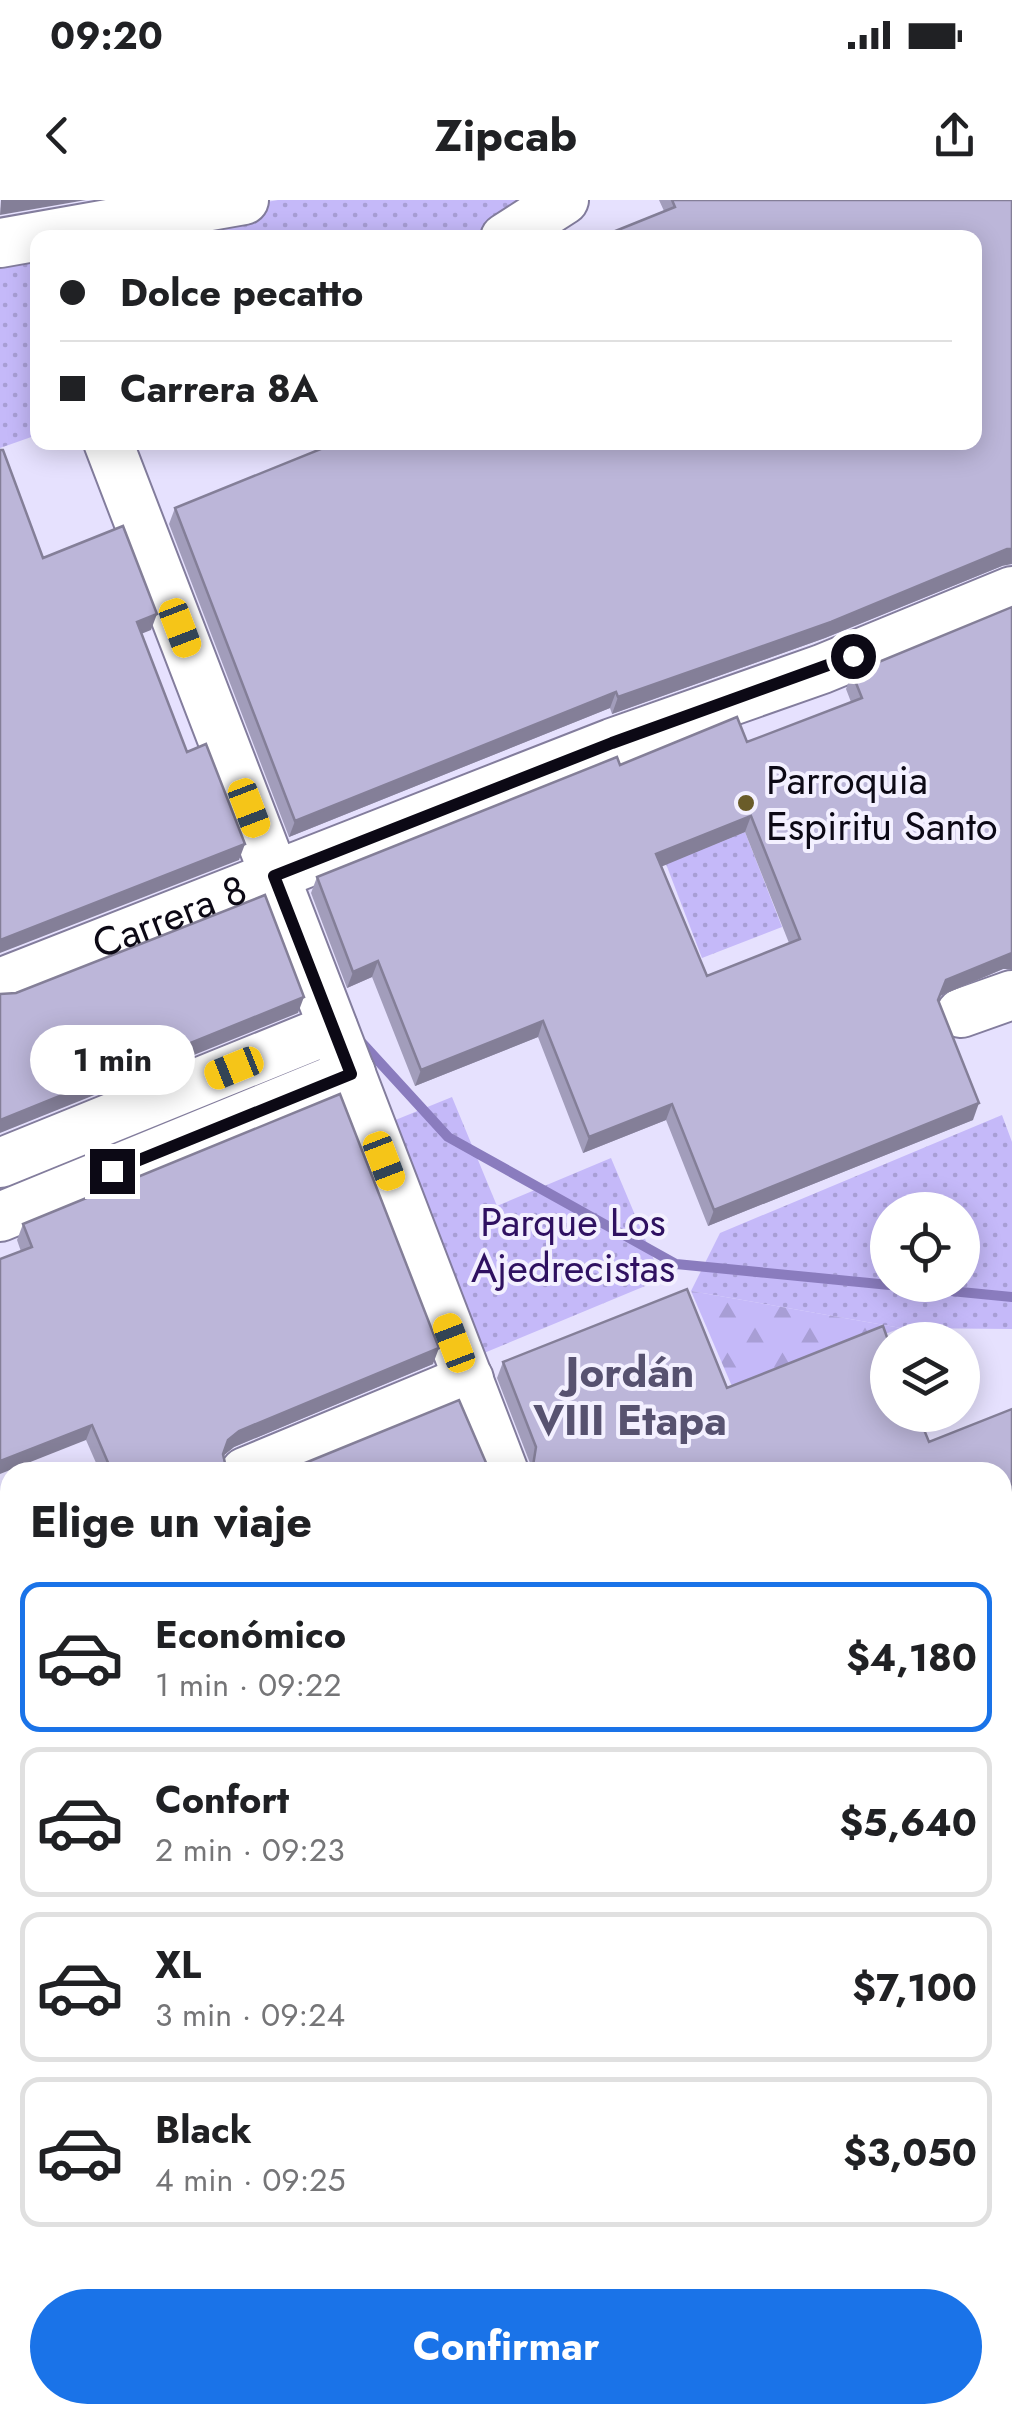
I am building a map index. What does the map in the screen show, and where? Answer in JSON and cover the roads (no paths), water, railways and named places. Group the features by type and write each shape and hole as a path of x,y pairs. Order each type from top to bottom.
{"street":[{"path":"74,230 244,200"},
{"path":"517,230 564,200"},
{"path":"0,243 30,238"},
{"path":"111,450 500,1462"},
{"name":"Carrera 8","path":"0,983 612,743 822,669 1012,591"},
{"path":"961,1014 1012,995"},
{"path":"0,1163 333,1028"},
{"path":"0,1216 351,1074"},
{"path":"269,1462 468,1380"}],"waterway":[{"path":"362,1043 448,1137 676,1264 1012,1297"}],"place":[{"name":"Parroquia Espiritu Santo","path":"746,803"}],"district":[{"name":"Jordán VIII Etapa","path":"630,1396"}],"park label":[{"name":"Parque Los Ajedrecistas","path":"573,1245"}]}
